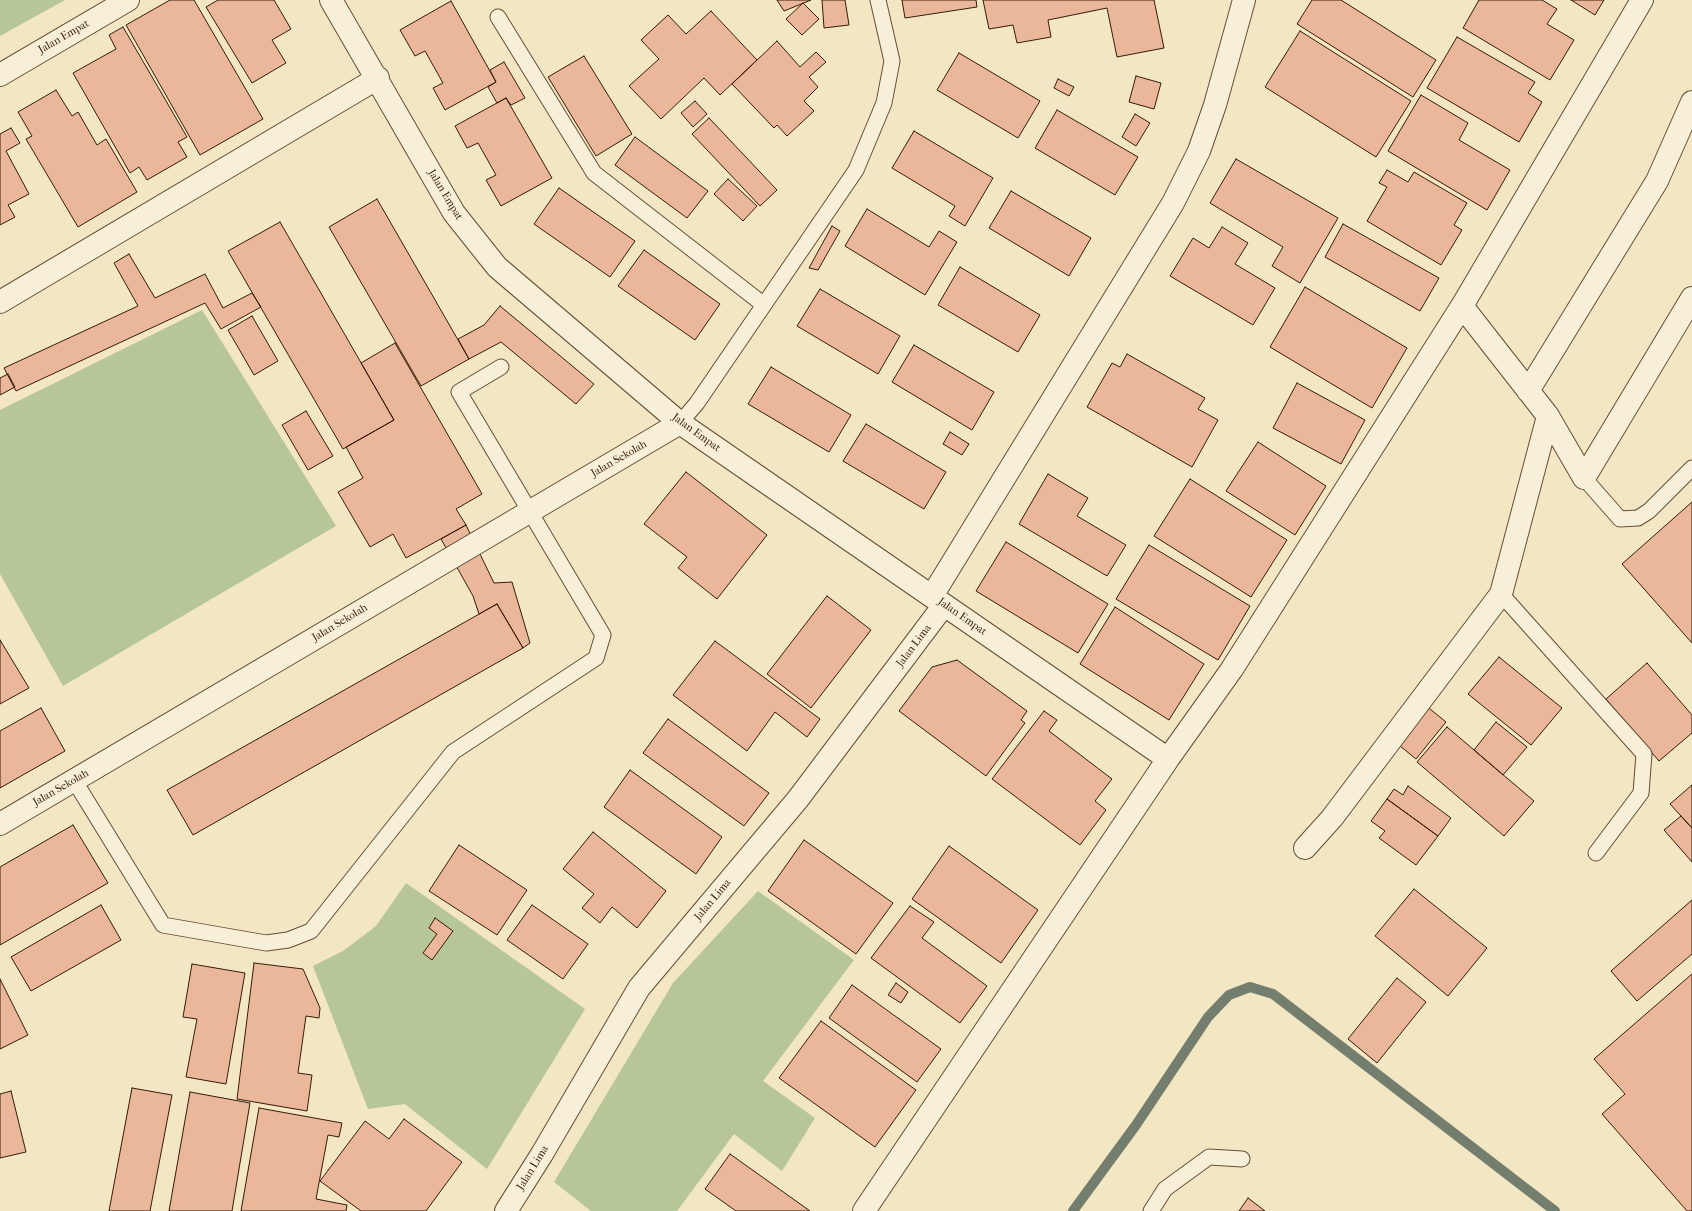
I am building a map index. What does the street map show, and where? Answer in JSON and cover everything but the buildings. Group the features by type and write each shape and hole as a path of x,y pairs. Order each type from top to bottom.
{"street":[{"name":"Jalan Empat","path":"0,75 128,0"},
{"name":"Jalan Empat","path":"332,0 454,213 497,267 680,423 1168,759"},
{"name":"Jalan Lima","path":"506,1211 542,1154 639,988 798,799 938,601 1173,203 1199,152 1244,0"},
{"path":"864,1211 1168,759 1232,669 1462,306 1642,0"},
{"path":"0,302 378,78"},
{"path":"1528,391 1657,181 1692,102"},
{"path":"1462,306 1548,416 1584,478 1692,298"},
{"path":"1305,848 1332,818 1501,594 1548,416"},
{"name":"Jalan Sekolah","path":"0,824 680,423"}],"lane":[{"path":"680,423 697,403 856,170 884,103 892,61 878,0"},
{"path":"498,18 594,173 764,305"},
{"path":"74,780 163,925 266,943 288,940 311,930 453,752 596,658 603,635 459,392 501,367"},
{"path":"1584,478 1620,520 1638,518 1649,511 1692,468"},
{"path":"1501,594 1644,754 1641,793 1596,853"},
{"path":"1151,1211 1165,1189 1209,1157 1242,1159"}],"green space":[{"path":"0,0 65,0 0,36"},
{"path":"202,310 336,526 63,686 0,574 0,410"},
{"path":"406,883 585,1009 487,1169 405,1104 368,1109 313,966 343,951 376,926"},
{"path":"758,891 854,960 763,1081 815,1118 782,1171 734,1134 677,1211 591,1211 554,1182 673,983"}],"waterway":[{"path":"1073,1211 1136,1125 1208,1017 1229,995 1250,987 1273,994 1555,1211"}]}
